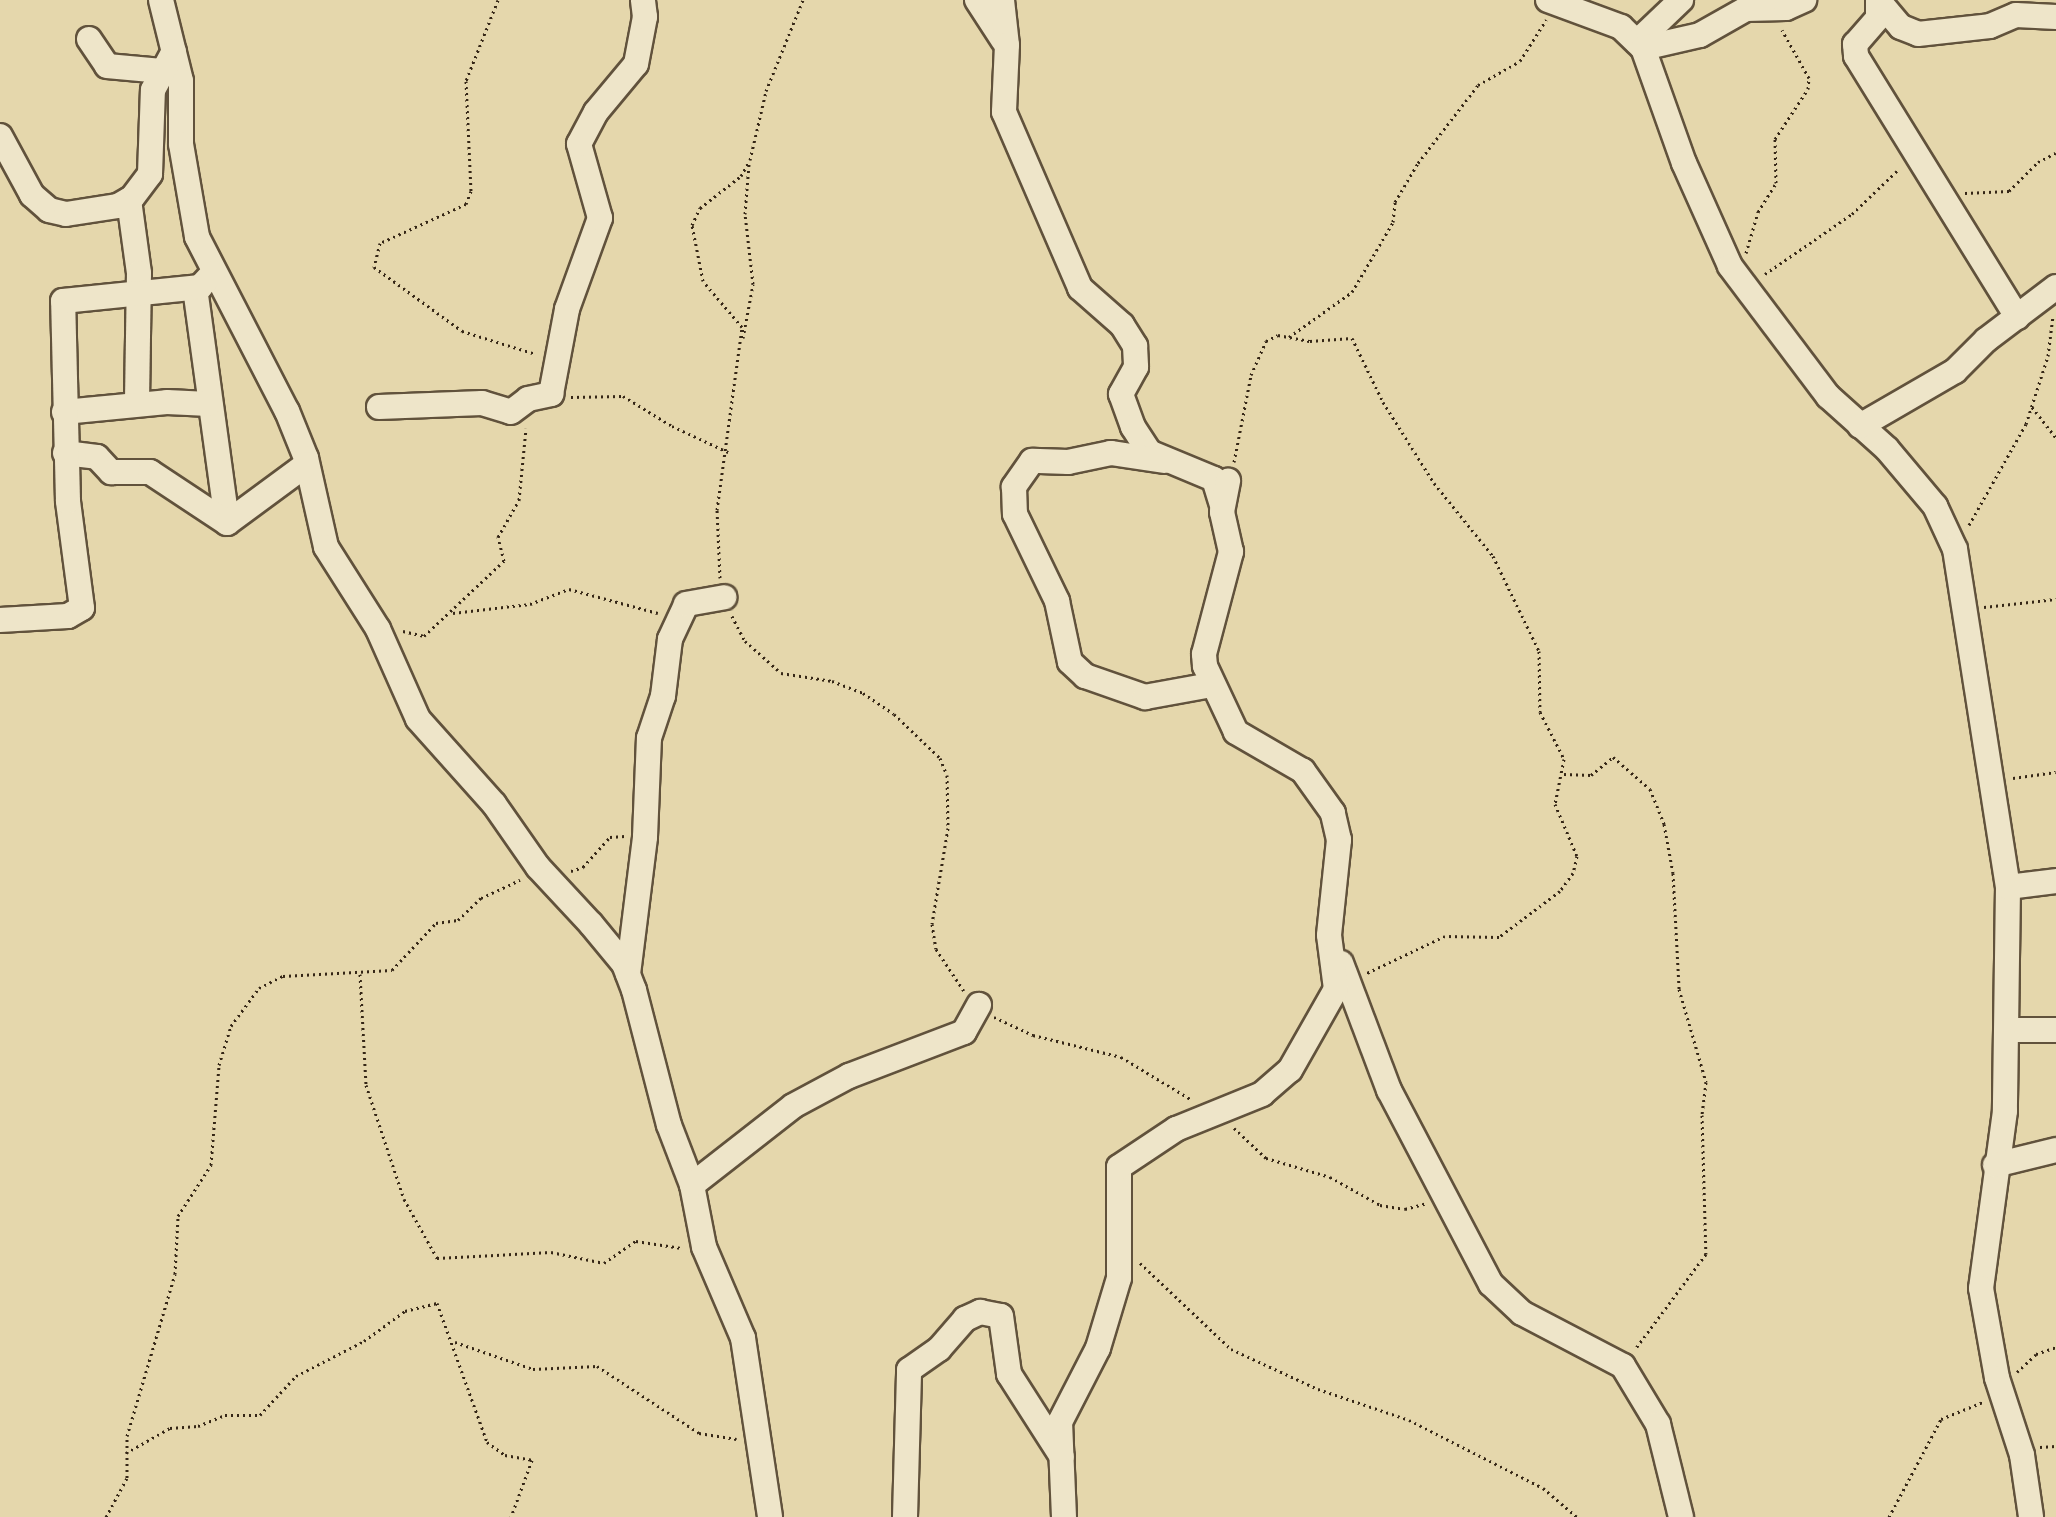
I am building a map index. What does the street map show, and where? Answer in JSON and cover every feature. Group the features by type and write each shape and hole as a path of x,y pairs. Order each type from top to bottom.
{"street":[{"path":"161,0 168,61 182,97 188,204 204,280 209,404 227,523"},
{"path":"379,407 482,403 511,412 526,400 551,394 563,333 587,245 600,218 579,144 596,112 636,64 645,17 643,0"},
{"path":"977,0 1007,45"},
{"path":"1002,0 1007,45 1004,112 1080,288 1122,325 1135,346 1136,367 1121,394 1133,427 1149,452 1214,479 1231,552 1204,654 1211,685 1236,732 1303,771 1333,813 1339,840 1329,935 1335,994 1290,1070 1262,1094 1158,1139 1119,1167 1119,1278 1098,1348 1060,1422 1064,1517"},
{"path":"1640,45 1681,0"},
{"path":"1640,45 1700,35 1746,9 1772,8 1804,0"},
{"path":"1878,0 1901,27 1918,34 1963,31 2016,15 2056,17"},
{"path":"1878,0 1875,25 1854,50 2017,317"},
{"path":"1552,2 1621,27 1640,45 1684,163 1734,272 1828,396 1887,449 1935,506 1955,549 2008,887 2009,1030 2005,1111 1980,1273 1999,1383 2022,1455 2031,1517"},
{"path":"89,39 107,66 168,61"},
{"path":"0,136 32,195 49,210 95,212 129,200 150,174 153,90 168,61"},
{"path":"129,200 139,297 137,404"},
{"path":"0,620 68,616 81,610 65,453 63,301 139,297 204,280"},
{"path":"204,280 287,411 307,464 326,547 386,647 418,719 494,804 543,872 628,974 644,1019 669,1125 692,1185 704,1242 743,1338 755,1432 765,1462 770,1517"},
{"path":"1860,426 1955,371 2017,317 2054,290"},
{"path":"64,412 137,404 209,404"},
{"path":"65,453 97,457 111,472 150,472 227,523"},
{"path":"1175,463 1111,453 1068,462 1032,461 1017,477 1012,500 1021,531 1057,601 1070,662 1085,676 1145,697 1211,685"},
{"path":"227,523 307,464"},
{"path":"1222,506 1228,481"},
{"path":"628,974 645,837 649,738 663,696 677,620 686,604 724,597"},
{"path":"2008,887 2056,881"},
{"path":"1329,935 1389,1090 1491,1284 1522,1313 1623,1366 1658,1424 1681,1517"},
{"path":"692,1185 793,1106 849,1076 964,1032 979,1005"},
{"path":"2009,1030 2056,1030"},
{"path":"1995,1165 2056,1150"},
{"path":"905,1517 909,1370 939,1349 965,1319 980,1312 1001,1316 1009,1374 1062,1458"}],"path":[{"path":"498,0 466,81 471,191 466,204 380,243 374,267 476,336 503,340 530,354 550,350 563,333"},
{"path":"803,0 766,91 750,160 745,214 753,284 741,346 715,542 724,597 745,641 781,673 832,681 863,693 894,714 940,758 947,775 948,828 934,937 948,971 979,1005 1008,1026 1121,1057 1218,1112 1266,1158 1330,1177 1380,1205 1451,1206"},
{"path":"1289,337 1352,292 1393,222 1395,202 1418,163 1478,85 1520,61 1552,2"},
{"path":"1734,272 1746,254 1758,212 1776,183 1775,139 1808,89 1806,72 1772,8"},
{"path":"1750,293 1767,272 1852,214 1885,178 1919,153"},
{"path":"1941,191 2009,191 2038,162 2056,153"},
{"path":"741,346 738,317 713,298 696,267 692,225 700,208 741,176 750,160"},
{"path":"1955,549 2013,452 2032,407 2054,324 2054,290"},
{"path":"1228,481 1261,352 1270,336 1310,341 1345,336 1357,341 1383,402 1434,483 1493,556 1539,651 1540,712 1560,745 1564,774 1555,804 1577,856 1573,873 1560,891 1499,937 1445,936 1379,970 1348,978"},
{"path":"551,394 623,396 672,426 728,452"},
{"path":"386,647 399,632 422,637 452,613 504,561 498,537 519,500 526,400"},
{"path":"2032,407 2056,438"},
{"path":"452,613 530,604 569,589 677,620"},
{"path":"1967,611 2056,599"},
{"path":"1564,774 1591,775 1613,757 1650,789 1664,824 1673,873 1679,989 1706,1082 1702,1115 1706,1254 1623,1366"},
{"path":"1990,785 2056,772"},
{"path":"106,1517 127,1478 126,1453 158,1322 175,1274 178,1216 211,1165 224,1036 259,988 272,981 306,972 360,974 392,970 436,923 458,920 481,898 543,872 583,867 613,835 645,837"},
{"path":"360,974 366,1085 404,1199 438,1260 551,1252 604,1263 636,1241 671,1250 704,1242"},
{"path":"1121,1243 1231,1349 1318,1389 1409,1420 1477,1459 1543,1488 1577,1517"},
{"path":"126,1453 170,1428 204,1424 225,1415 260,1415 296,1376 421,1304 441,1306 455,1342 478,1427 487,1442 505,1455 532,1460 511,1517"},
{"path":"455,1342 533,1369 597,1366 706,1436 733,1440 755,1432"},
{"path":"1889,1517 1941,1419 1985,1401 1999,1383 2042,1350 2056,1347"}]}
